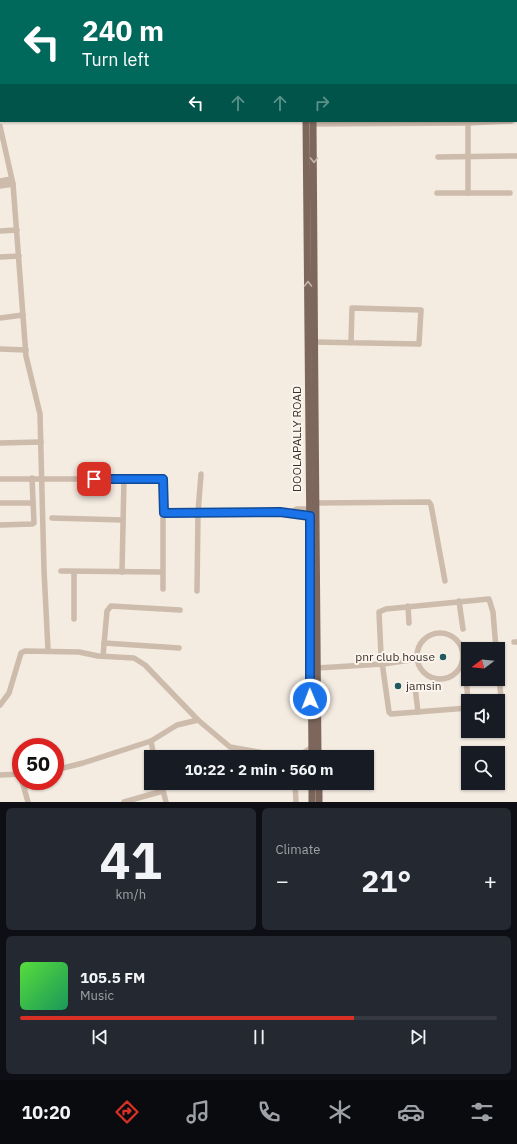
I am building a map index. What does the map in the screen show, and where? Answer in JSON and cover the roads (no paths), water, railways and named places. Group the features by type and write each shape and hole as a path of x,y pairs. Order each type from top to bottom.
{"main road":[{"name":"DOOLAPALLY ROAD","path":"306,122 315,239 313,342 316,503 312,750"},
{"name":"DOOLAPALLY ROAD","path":"313,122 310,176 309,512 314,651"},
{"path":"314,651 317,668 318,750"},
{"path":"314,790 319,802"},
{"path":"312,802 316,790"}],"street":[{"path":"313,122 468,122 468,193"},
{"path":"0,126 2,142 12,182 26,350 40,414 44,570 48,650"},
{"path":"438,157 517,156"},
{"path":"0,181 12,182"},
{"path":"0,186 12,182"},
{"path":"436,193 510,193"},
{"path":"0,231 17,230"},
{"path":"0,257 19,256"},
{"path":"313,342 351,343 420,344 421,310 352,308 351,343"},
{"path":"0,318 24,315"},
{"path":"0,349 26,350"},
{"path":"0,443 41,442"},
{"path":"197,590 198,513 201,474"},
{"path":"0,525 32,524 34,522 32,478"},
{"path":"0,479 163,479 163,589"},
{"path":"122,572 124,479"},
{"path":"316,503 429,502 431,505 445,581"},
{"path":"0,503 33,503"},
{"path":"164,513 291,512 298,515 309,512"},
{"path":"52,518 123,520"},
{"path":"61,571 162,572"},
{"path":"74,572 74,620"},
{"path":"461,709 391,714 389,712 382,664 379,612 386,609 408,606 489,599 493,612 495,642"},
{"path":"459,601 463,629"},
{"path":"103,656 107,611 111,606 180,610"},
{"path":"408,606 409,623"},
{"path":"438,632 453,636 459,641 464,656 459,670 453,676 438,679 424,673 417,659 417,651 424,638 438,632"},
{"path":"104,643 179,648"},
{"path":"0,705 9,693 21,653 25,651 48,650 134,658 145,665 212,734 230,747 247,750"},
{"path":"317,668 382,664 417,659"},
{"path":"415,687 418,712"},
{"path":"64,768 150,741 177,725 198,720"},
{"path":"150,741 152,750"},
{"path":"307,750 312,746"},
{"path":"0,775 12,775"},
{"path":"25,790 28,802"},
{"path":"295,790 296,802"},
{"path":"124,802 163,791 166,802"}],"place":[{"name":"pnr club house","path":"443,657"},
{"name":"jamsin","path":"398,686"}]}
